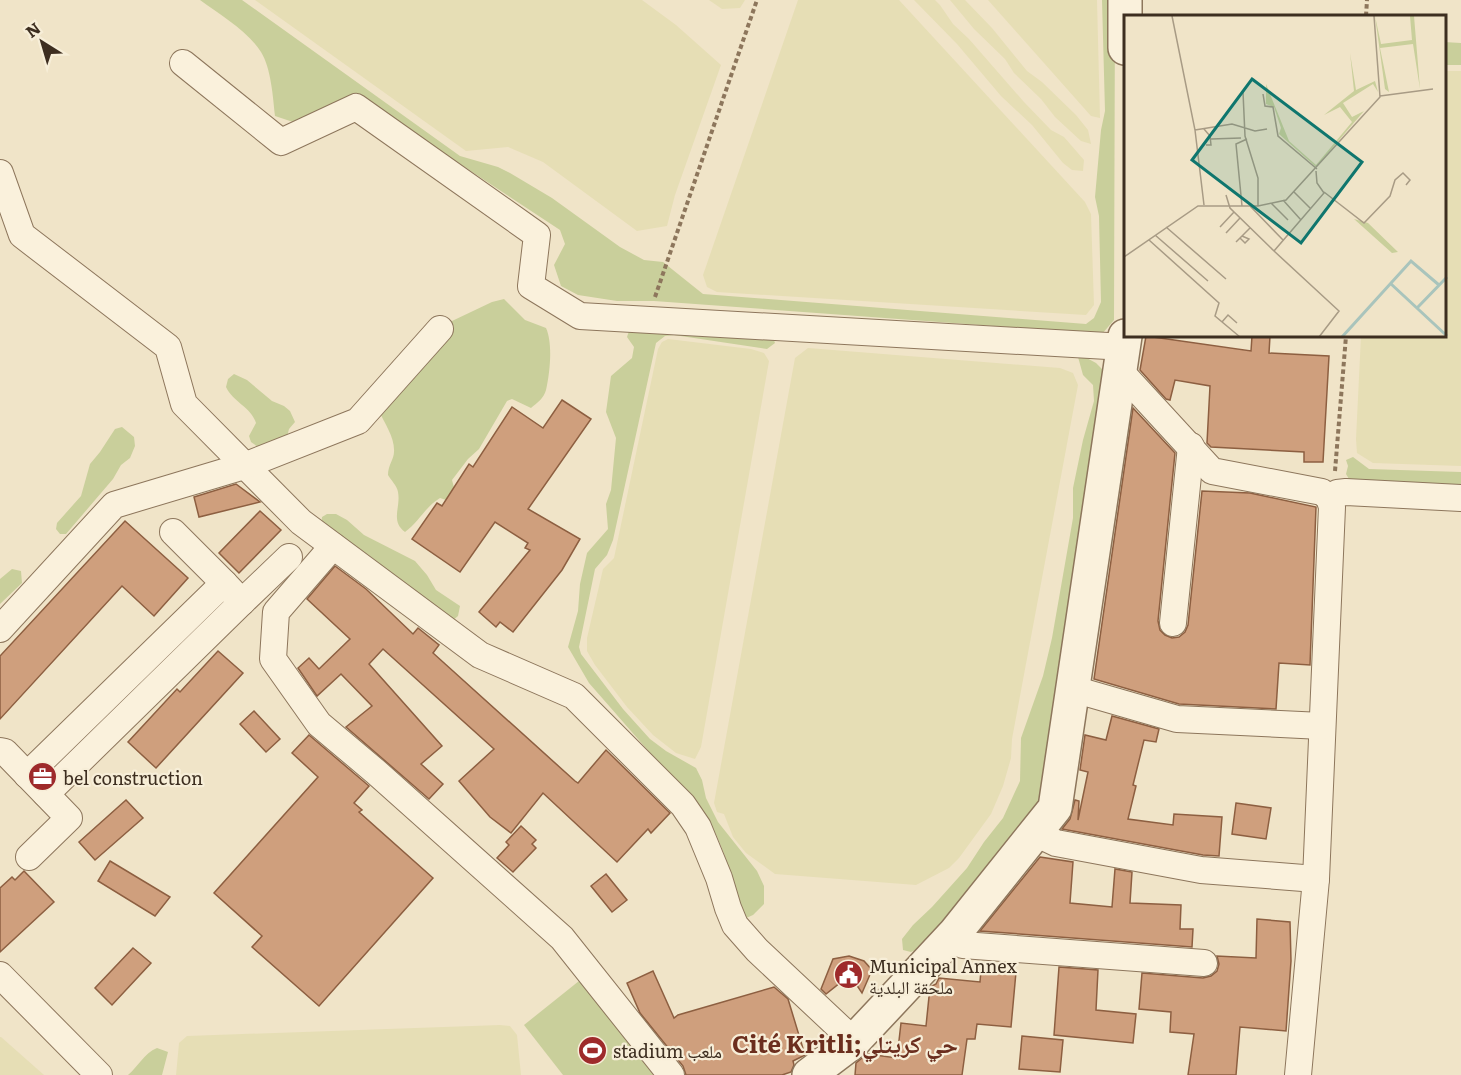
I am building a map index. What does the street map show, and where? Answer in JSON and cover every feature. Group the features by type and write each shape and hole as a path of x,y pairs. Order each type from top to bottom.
{"street":[{"path":"183,63 281,142 356,107 537,235 531,286 580,316 1124,352"},
{"path":"0,173 22,235 168,347 184,404 301,522 480,655 574,696 683,805 699,827 735,925 746,940 854,1041"},
{"path":"0,629 114,505 244,466 358,421 440,329"},
{"path":"1124,352 1197,461 1173,623"},
{"path":"809,1075 854,1041 951,936 1056,808 1124,352"},
{"path":"1197,461 1314,489 1329,498 1332,507 1316,879 1298,1075"},
{"path":"1329,498 1337,493 1346,492 1461,498"},
{"path":"173,532 242,602"},
{"path":"333,546 276,612 273,659 320,724 562,938 671,1075"},
{"path":"46,794 289,556"},
{"path":"27,775 224,583"},
{"path":"1073,689 1177,719 1322,726"},
{"path":"0,751 4,752 69,818 29,857"},
{"path":"1035,833 1056,843 1201,870 1316,879"},
{"path":"951,936 963,945 1204,963"},
{"path":"0,975 99,1075"}],"path":[{"path":"647,320 757,0"},
{"path":"1366,15 1367,0"},
{"path":"1329,498 1335,472 1346,338"}],"shaded area":[{"path":"255,0 642,0 676,25 721,65 675,195 667,226 637,231 543,162 508,147 466,151"},
{"path":"709,0 745,0 740,8 722,9"},
{"path":"798,0 899,0 1085,202 1091,214 1094,305 1086,315 717,292 707,287 703,275"},
{"path":"914,0 935,0 940,5 953,24 1024,102 1051,130 1064,137 1084,160 1083,171 1072,170 1063,163 1032,125 1001,96 957,44"},
{"path":"950,0 965,0 992,28 1027,71 1042,82 1076,115 1088,130 1091,144 1081,141 1055,117"},
{"path":"988,0 1097,0 1100,118 1091,116"},
{"path":"1446,71 1461,71 1461,466 1373,463 1357,453 1361,338 1446,338"},
{"path":"668,339 751,349 764,353 769,361 701,747 695,759 676,753 653,735 627,707 587,651 587,638 603,569 614,558 658,349 662,342"},
{"path":"808,348 1060,368 1073,373 1078,385 1012,739 1011,758 1003,786 991,814 959,858 949,868 916,885 775,874 746,853 733,837 724,814 717,812 714,803 795,358"},
{"path":"510,1026 517,1035 521,1075 176,1075 179,1043 187,1036"},
{"path":"1,1037 44,1075 0,1075"}],"green space":[{"path":"200,0 242,0 460,156 498,167 510,173 552,198 620,247 644,260 663,262 703,294 1086,324 1094,318 1101,302 1099,216 1095,197 1105,111 1102,0 1115,0 1114,320 1102,334 654,301 617,301 578,295 561,286 554,265 565,244 560,230 360,98 299,124 275,116 269,74 261,52 241,30"},
{"path":"1446,42 1461,43 1461,65 1446,65"},
{"path":"504,299 525,320 546,328 550,342 550,358 545,393 531,408 512,399 507,401 479,449 452,480 456,495 449,501 440,498 405,532 397,518 399,498 397,490 388,475 394,455 393,442 379,411 452,321 492,302"},
{"path":"630,328 772,335 775,343 767,349 674,335 665,336 656,343 613,540 607,555 595,569 579,647 581,654 623,709 650,739 696,768 702,780 706,798 718,822 757,871 764,886 764,904 753,915 744,919 724,854 707,818 589,683 568,647 578,611 580,584 587,553 608,529 606,504 611,490 616,438 606,412 611,376 632,358 634,347 627,337"},
{"path":"1083,356 1096,363 1106,373 1051,740 1044,761 1043,796 991,866 950,911 924,946 911,952 903,950 902,939 967,868 1003,818 1020,781 1021,738 1043,676 1052,638 1073,518 1073,488 1094,401 1093,385 1083,375 1078,357"},
{"path":"234,374 247,380 272,401 290,411 295,422 289,429 286,441 258,447 251,442 249,436 256,423 254,417 226,387 228,379"},
{"path":"122,427 134,437 135,446 130,458 121,465 113,479 66,534 60,534 56,529 57,523 81,496 90,464 115,429"},
{"path":"1353,457 1369,469 1461,472 1461,490 1357,484 1346,474 1348,466 1346,460"},
{"path":"327,514 336,514 347,520 364,535 415,561 436,590 460,606 458,616 451,622 370,556 321,526 322,517"},
{"path":"12,569 21,571 22,583 0,604 0,579"},
{"name":"stadium ملعب","path":"584,977 661,1075 563,1075 524,1025"},
{"path":"157,1048 168,1052 162,1075 128,1075 148,1053"}],"building":[{"path":"1146,338 1251,351 1252,338 1270,338 1269,353 1329,356 1323,462 1304,462 1304,452 1211,447 1207,443 1210,386 1175,380 1170,400 1166,399 1140,370"},
{"path":"562,400 591,419 528,509 580,539 562,570 513,632 500,622 496,627 479,612 530,550 525,548 528,543 495,522 460,572 412,539 437,503 442,506 469,464 473,467 512,407 543,428"},
{"path":"1133,408 1175,453 1158,621 1160,630 1165,635 1172,638 1179,637 1188,625 1202,491 1250,493 1316,507 1310,665 1279,663 1276,709 1179,704 1094,679"},
{"path":"236,484 260,502 199,517 194,497"},
{"path":"260,511 281,530 239,573 219,553"},
{"path":"125,521 188,578 154,616 122,586 0,719 0,656"},
{"path":"335,566 366,589 413,634 418,628 439,645 433,653 575,781 578,783 606,750 670,813 651,833 648,829 617,862 543,793 511,833 490,817 459,781 494,749 383,649 369,664 442,746 421,764 443,784 429,799 346,727 372,706 341,674 317,696 298,668 309,658 319,669 350,639 307,599"},
{"path":"218,651 243,673 156,768 128,742 177,689 180,692"},
{"path":"254,711 280,739 266,752 240,724"},
{"path":"1112,716 1159,729 1156,742 1144,740 1133,785 1136,786 1128,819 1173,825 1174,814 1222,817 1219,856 1062,829 1070,819 1075,800 1079,801 1078,820 1088,772 1080,770 1085,735 1106,740"},
{"path":"309,735 369,786 354,803 362,810 359,812 433,878 319,1006 252,947 262,936 214,893 318,777 292,753"},
{"path":"126,800 143,818 95,860 79,842"},
{"path":"1236,803 1271,808 1266,839 1232,834"},
{"path":"521,826 536,840 532,844 536,848 513,872 497,858 509,845 506,842"},
{"path":"1040,857 1073,862 1070,903 1112,907 1115,869 1132,872 1130,903 1181,905 1180,929 1193,929 1192,947 980,931"},
{"path":"110,861 170,897 155,916 98,881"},
{"path":"24,871 54,902 0,952 0,888 12,877 15,880"},
{"path":"606,874 627,900 612,912 591,886"},
{"path":"1257,919 1290,922 1291,961 1286,1031 1240,1027 1236,1075 1188,1075 1194,1034 1170,1032 1171,1012 1139,1009 1142,973 1203,978 1217,971 1219,964 1217,956 1256,958"},
{"path":"133,948 151,963 112,1005 95,988"},
{"path":"849,956 864,961 872,970 862,993 856,984 847,987 840,983 826,994 821,989 833,959"},
{"path":"1059,967 1098,970 1096,1010 1136,1014 1133,1043 1054,1035"},
{"path":"981,970 1016,972 1011,1027 977,1024 975,1039 967,1039 962,1075 855,1075 856,1063 867,1054 897,1058 901,1023 926,1026 930,987 936,984 939,978 980,982"},
{"path":"653,971 674,1018 774,987 788,999 805,1055 793,1061 791,1072 782,1075 686,1075 683,1066 640,1013 627,983"},
{"path":"1022,1036 1063,1040 1060,1072 1019,1069"}],"place":[{"name":"bel construction","path":"42,777"},
{"name":"Municipal Annex ملحقة البلدية","path":"848,975"},
{"name":"stadium ملعب","path":"592,1050"}],"district":[{"name":"Cité Kritli;حي كريتلي","path":"845,1042"}]}
